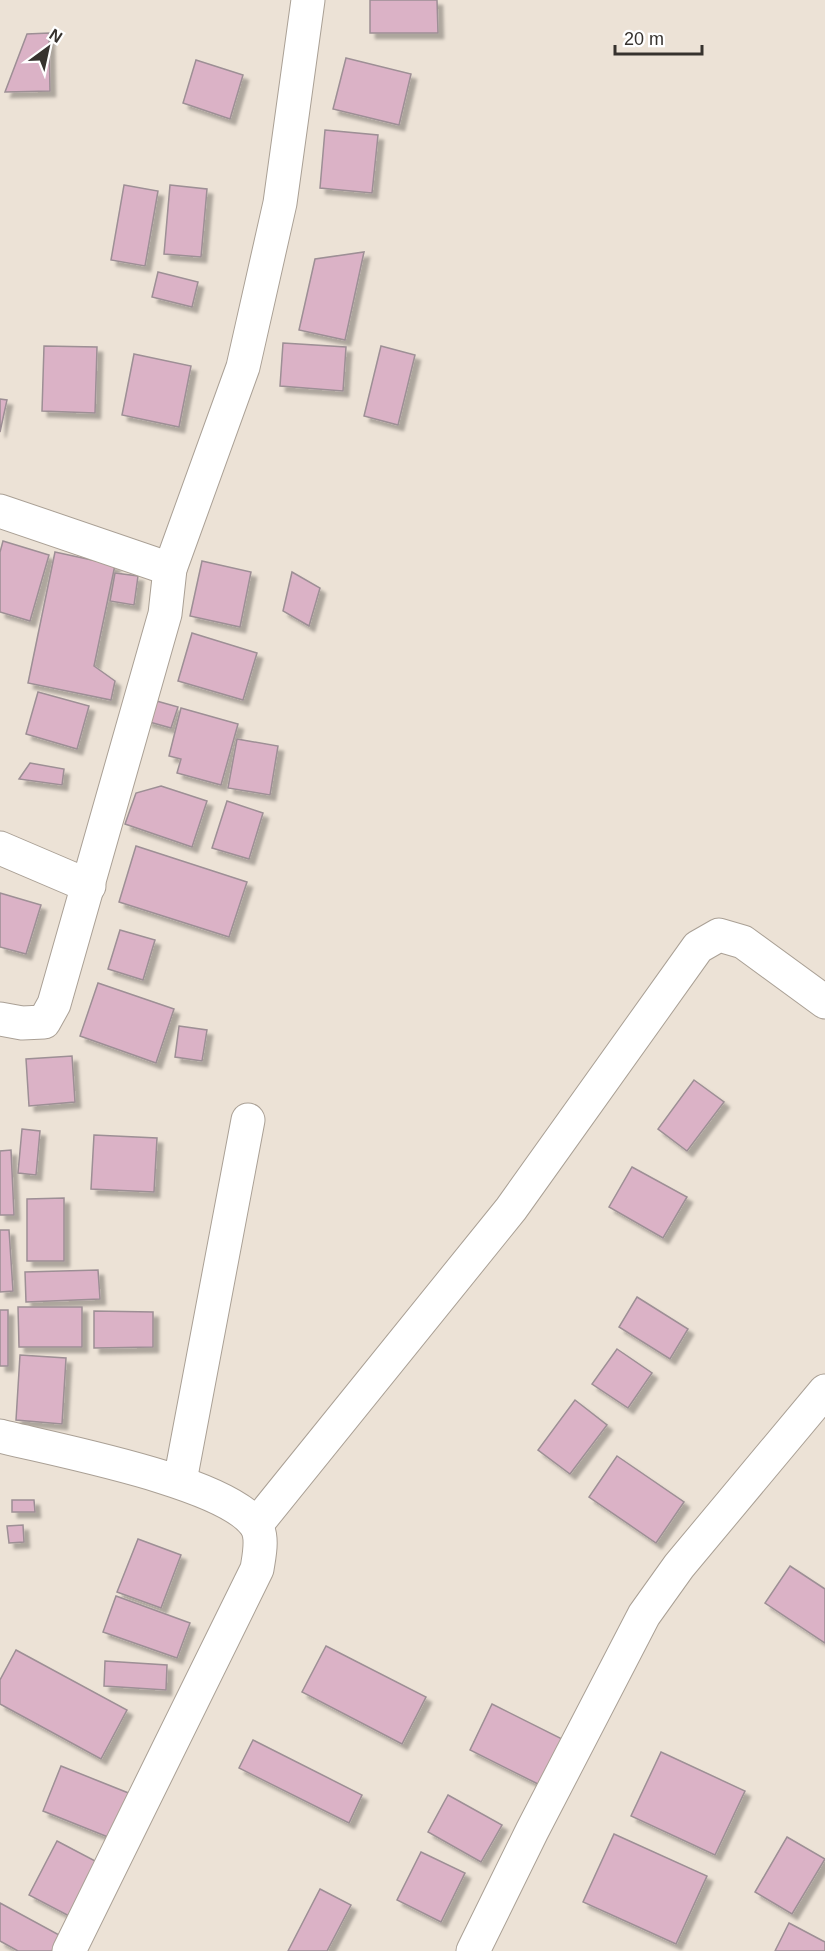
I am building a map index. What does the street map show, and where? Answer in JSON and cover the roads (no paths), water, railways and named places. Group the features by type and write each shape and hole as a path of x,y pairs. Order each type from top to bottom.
{"street":[{"path":"0,1019 22,1023 44,1022 54,1004 165,614 170,569 243,367 280,203 309,0"},
{"path":"0,511 170,569"},
{"path":"0,848 89,886"},
{"path":"256,1525 511,1209 698,947 719,935 743,942 825,1002"},
{"path":"180,1481 248,1120"},
{"path":"473,1951 532,1831 645,1615 679,1566 825,1391"},
{"path":"0,1436 180,1481 236,1509 256,1525 261,1547 257,1569 69,1951"}]}
